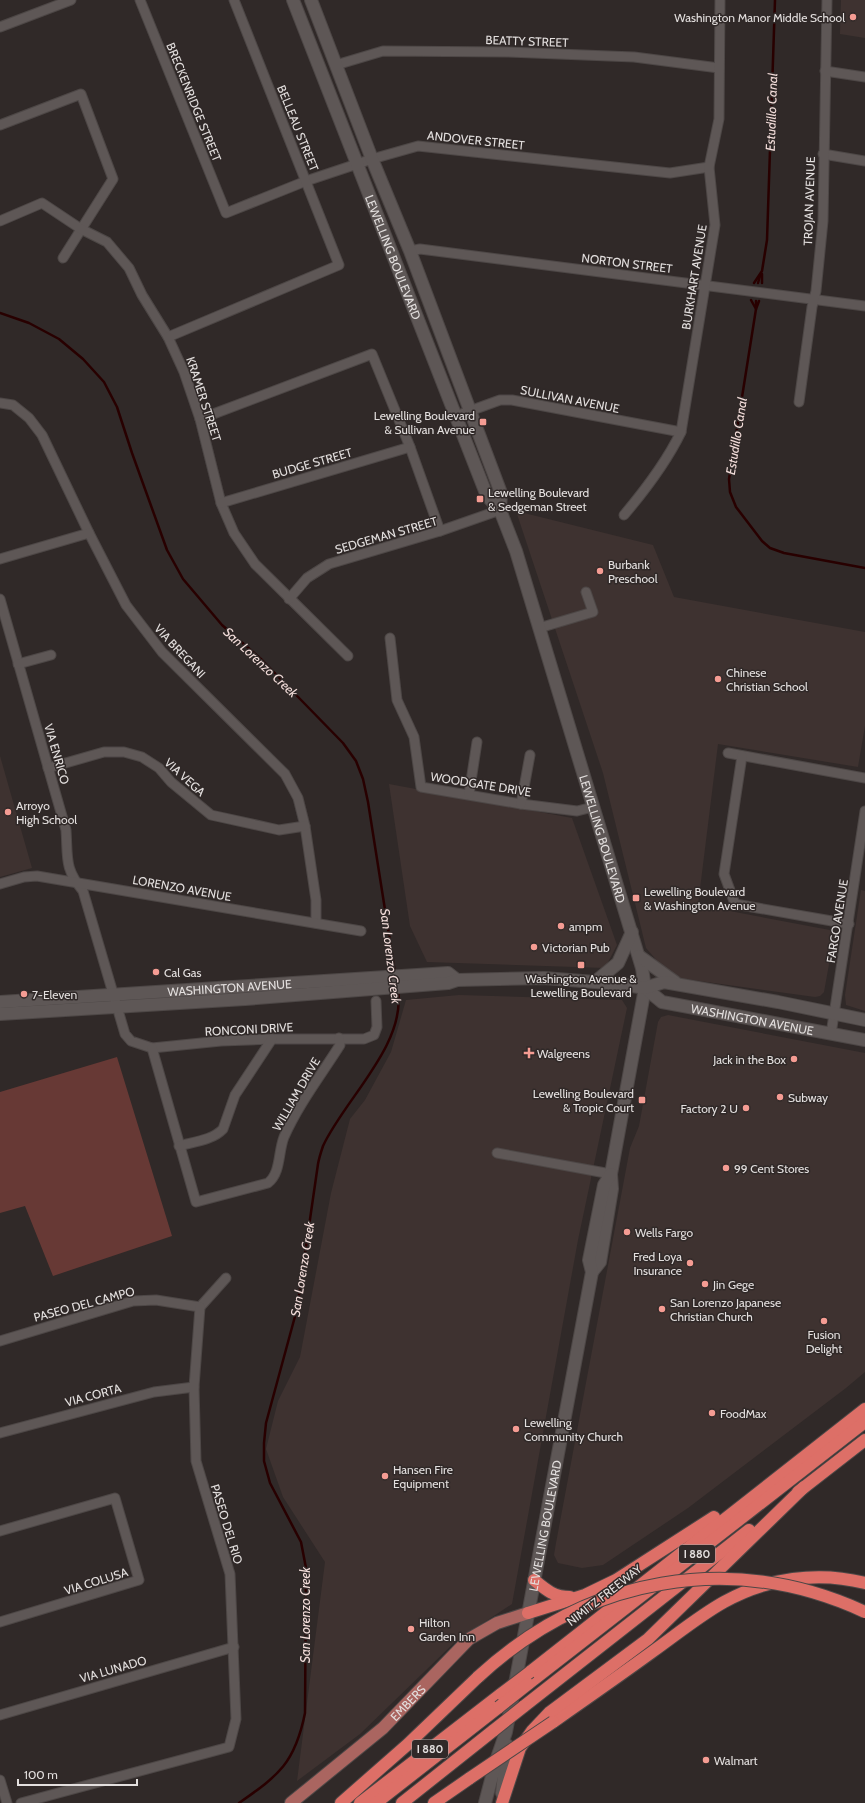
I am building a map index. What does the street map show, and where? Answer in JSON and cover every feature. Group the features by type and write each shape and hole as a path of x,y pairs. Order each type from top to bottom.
{"highway":[{"name":"NIMITZ FREEWAY","path":"360,1803 530,1672 865,1409"},
{"name":"I 880","path":"376,1803 865,1422"},
{"path":"528,1612 585,1595 616,1580 704,1525 772,1472 833,1434"},
{"name":"I 880","path":"402,1803 500,1731 523,1707 865,1440"},
{"path":"501,1803 520,1748 532,1731 550,1712 648,1639 804,1488"},
{"path":"434,1803 553,1722 704,1615 738,1594 770,1584 805,1578 840,1578 865,1583"},
{"path":"341,1803 408,1745 478,1677 515,1645 557,1619 608,1597 659,1584 710,1579 764,1582 815,1593 865,1612"},
{"path":"534,1580 549,1593 561,1597 575,1598"}],"main road":[{"name":"LEWELLING BOULEVARD","path":"293,0 356,164 390,246 487,499 500,510"},
{"name":"LEWELLING BOULEVARD","path":"310,0 372,159 410,251 469,410 502,493 500,510 516,551 632,932 639,956 645,988 611,1174 604,1185 589,1260 592,1272 528,1612 500,1731 496,1761 485,1803"},
{"path":"390,246 410,251"},
{"path":"595,982 618,963 632,932"},
{"path":"639,956 679,985"},
{"name":"WASHINGTON AVENUE","path":"0,1002 115,1000 411,980 448,973 457,980 544,978 645,988 664,982 743,995 865,1020"},
{"name":"WASHINGTON AVENUE","path":"645,988 662,1002 865,1040"},
{"name":"WASHINGTON AVENUE","path":"0,1014 115,1000"},
{"name":"EMBERS","path":"291,1803 383,1728 469,1639 497,1623 528,1612"},
{"name":"LEWELLING BOULEVARD","path":"500,1731 507,1752 501,1803"}],"street":[{"path":"44,0 48,9"},
{"path":"0,27 71,0"},
{"name":"BRECKENRIDGE STREET","path":"140,0 226,213"},
{"name":"BELLEAU STREET","path":"168,337 339,265 234,0"},
{"name":"BURKHART AVENUE","path":"624,515 650,485 672,452 681,432 715,224 709,167 719,119 720,0"},
{"name":"TROJAN AVENUE","path":"799,402 812,307 815,299 823,221 823,154 827,0"},
{"name":"BEATTY STREET","path":"336,65 383,51 508,52 634,57 719,68"},
{"path":"825,71 865,77"},
{"path":"0,126 81,94 114,179 63,258"},
{"name":"ANDOVER STREET","path":"226,213 306,180 418,146 670,173 709,167"},
{"path":"823,154 865,161"},
{"name":"KRAMER STREET","path":"0,221 42,203 81,229 106,242 129,268 142,295 168,337 184,372 200,419 221,502 234,533 255,564 348,656"},
{"name":"NORTON STREET","path":"410,251 417,248 865,306"},
{"path":"200,419 372,354 410,447 440,532"},
{"name":"SULLIVAN AVENUE","path":"456,416 500,400 512,400 681,432"},
{"name":"VIA BREGANI","path":"0,403 13,405 29,418 42,435 89,533 126,605 162,652 285,774 298,798 305,826 316,900 316,923"},
{"name":"BUDGE STREET","path":"221,502 410,447"},
{"name":"SEDGEMAN STREET","path":"289,599 307,578 329,564 440,532 500,510"},
{"path":"0,559 89,533"},
{"path":"539,628 593,612 586,592"},
{"name":"VIA ENRICO","path":"0,599 66,830 68,868 83,891 115,1000"},
{"name":"WOODGATE DRIVE","path":"390,638 397,700 414,736 421,786 521,804 578,811 593,807"},
{"path":"18,664 51,655"},
{"path":"469,794 477,742"},
{"name":"VIA VEGA","path":"48,768 104,752 124,752 142,757 159,768 171,782 211,815 279,830 305,826"},
{"path":"728,753 865,778"},
{"path":"521,804 530,755"},
{"path":"742,756 724,874 735,904 849,924"},
{"name":"FARGO AVENUE","path":"831,1034 849,924 865,811"},
{"name":"LORENZO AVENUE","path":"0,884 24,877 37,876 361,931"},
{"name":"RONCONI DRIVE","path":"115,1000 125,1034 130,1041 152,1048 221,1041 338,1038 359,1039 374,1035 377,1027 376,1001"},
{"name":"WILLIAM DRIVE","path":"179,1146 196,1202 268,1183 273,1179 276,1173 282,1143 288,1127 340,1045 338,1038"},
{"path":"152,1048 179,1146 213,1136 223,1129 236,1095 272,1039"},
{"path":"497,1153 611,1174"},
{"path":"200,1307 226,1278"},
{"name":"PASEO DEL CAMPO","path":"0,1341 133,1301 156,1300 200,1307"},
{"name":"PASEO DEL RIO","path":"21,1803 229,1747 236,1719 230,1574 196,1461 194,1387 200,1307"},
{"name":"VIA CORTA","path":"0,1433 154,1392 194,1387"},
{"name":"VIA COLUSA","path":"0,1531 115,1498 139,1580 0,1622"},
{"name":"VIA LUNADO","path":"0,1715 234,1647"},
{"path":"0,1780 7,1803"}],"shaded area":[{"name":"Washington Manor Middle School","path":"841,0 865,0 865,38 840,34"},
{"path":"516,511 653,545 674,597 865,632 865,726 858,767 718,744 698,905 835,931 824,992 820,996 815,997 671,977 646,948 603,773"},
{"name":"Arroyo High School","path":"0,756 32,868 0,877"},
{"path":"389,784 572,818 617,945 605,968 427,962 410,926"},
{"path":"861,890 865,891 865,1011 846,1005 845,995"},
{"path":"459,995 622,1000 627,1008 578,1240 512,1604 456,1641 360,1734 297,1781 325,1562 283,1497 266,1449 278,1401 300,1357 331,1193 350,1119 365,1100 391,1052 406,1000"},
{"path":"668,1015 865,1053 865,1372 688,1508 603,1565 582,1568 558,1563 554,1555 630,1148 639,1126 658,1022 661,1017"},
{"path":"117,1057 172,1236 53,1276 25,1206 0,1213 0,1092"}],"waterway":[{"name":"Estudillo Canal","path":"754,283 762,271 767,240 775,0"},
{"name":"Estudillo Canal","path":"762,274 762,283"},
{"name":"Estudillo Canal","path":"758,283 760,276"},
{"name":"Estudillo Canal","path":"751,300 756,309 729,479 730,492 736,507 762,541 770,548 784,553 865,568"},
{"name":"Estudillo Canal","path":"756,301 756,307"},
{"name":"Estudillo Canal","path":"756,309 759,301"},
{"name":"San Lorenzo Creek","path":"0,313 29,323 59,339 83,359 104,382 117,407 167,550 183,579 222,625 262,660 343,743 356,761 363,779 368,802 395,973"},
{"name":"San Lorenzo Creek","path":"239,1803 265,1784 283,1766 296,1744 305,1713 306,1568 301,1542 270,1483 264,1461 266,1423 297,1309 318,1164 323,1146 333,1128 371,1072 393,1032 398,1011 398,991"}],"place":[{"name":"Washington Manor Middle School","path":"853,17"},
{"name":"Lewelling Boulevard & Sullivan Avenue","path":"483,422"},
{"name":"Lewelling Boulevard & Sedgeman Street","path":"480,499"},
{"name":"Burbank Preschool","path":"600,571"},
{"name":"Chinese Christian School","path":"718,679"},
{"name":"Arroyo High School","path":"8,812"},
{"name":"Lewelling Boulevard & Washington Avenue","path":"636,898"},
{"name":"ampm","path":"561,926"},
{"name":"Victorian Pub","path":"534,947"},
{"name":"Washington Avenue & Lewelling Boulevard","path":"581,965"},
{"name":"Cal Gas","path":"156,972"},
{"name":"7-Eleven","path":"24,994"},
{"name":"Walgreens","path":"529,1053"},
{"name":"Jack in the Box","path":"794,1059"},
{"name":"Subway","path":"780,1097"},
{"name":"Lewelling Boulevard & Tropic Court","path":"642,1100"},
{"name":"Factory 2 U","path":"746,1108"},
{"name":"99 Cent Stores","path":"726,1168"},
{"name":"Wells Fargo","path":"627,1232"},
{"name":"Fred Loya Insurance","path":"690,1263"},
{"name":"Jin Gege","path":"705,1284"},
{"name":"San Lorenzo Japanese Christian Church","path":"662,1309"},
{"name":"Fusion Delight","path":"824,1321"},
{"name":"FoodMax","path":"712,1413"},
{"name":"Lewelling Community Church","path":"516,1429"},
{"name":"Hansen Fire Equipment","path":"385,1476"},
{"name":"Hilton Garden Inn","path":"411,1629"},
{"name":"Walmart","path":"706,1760"}]}
